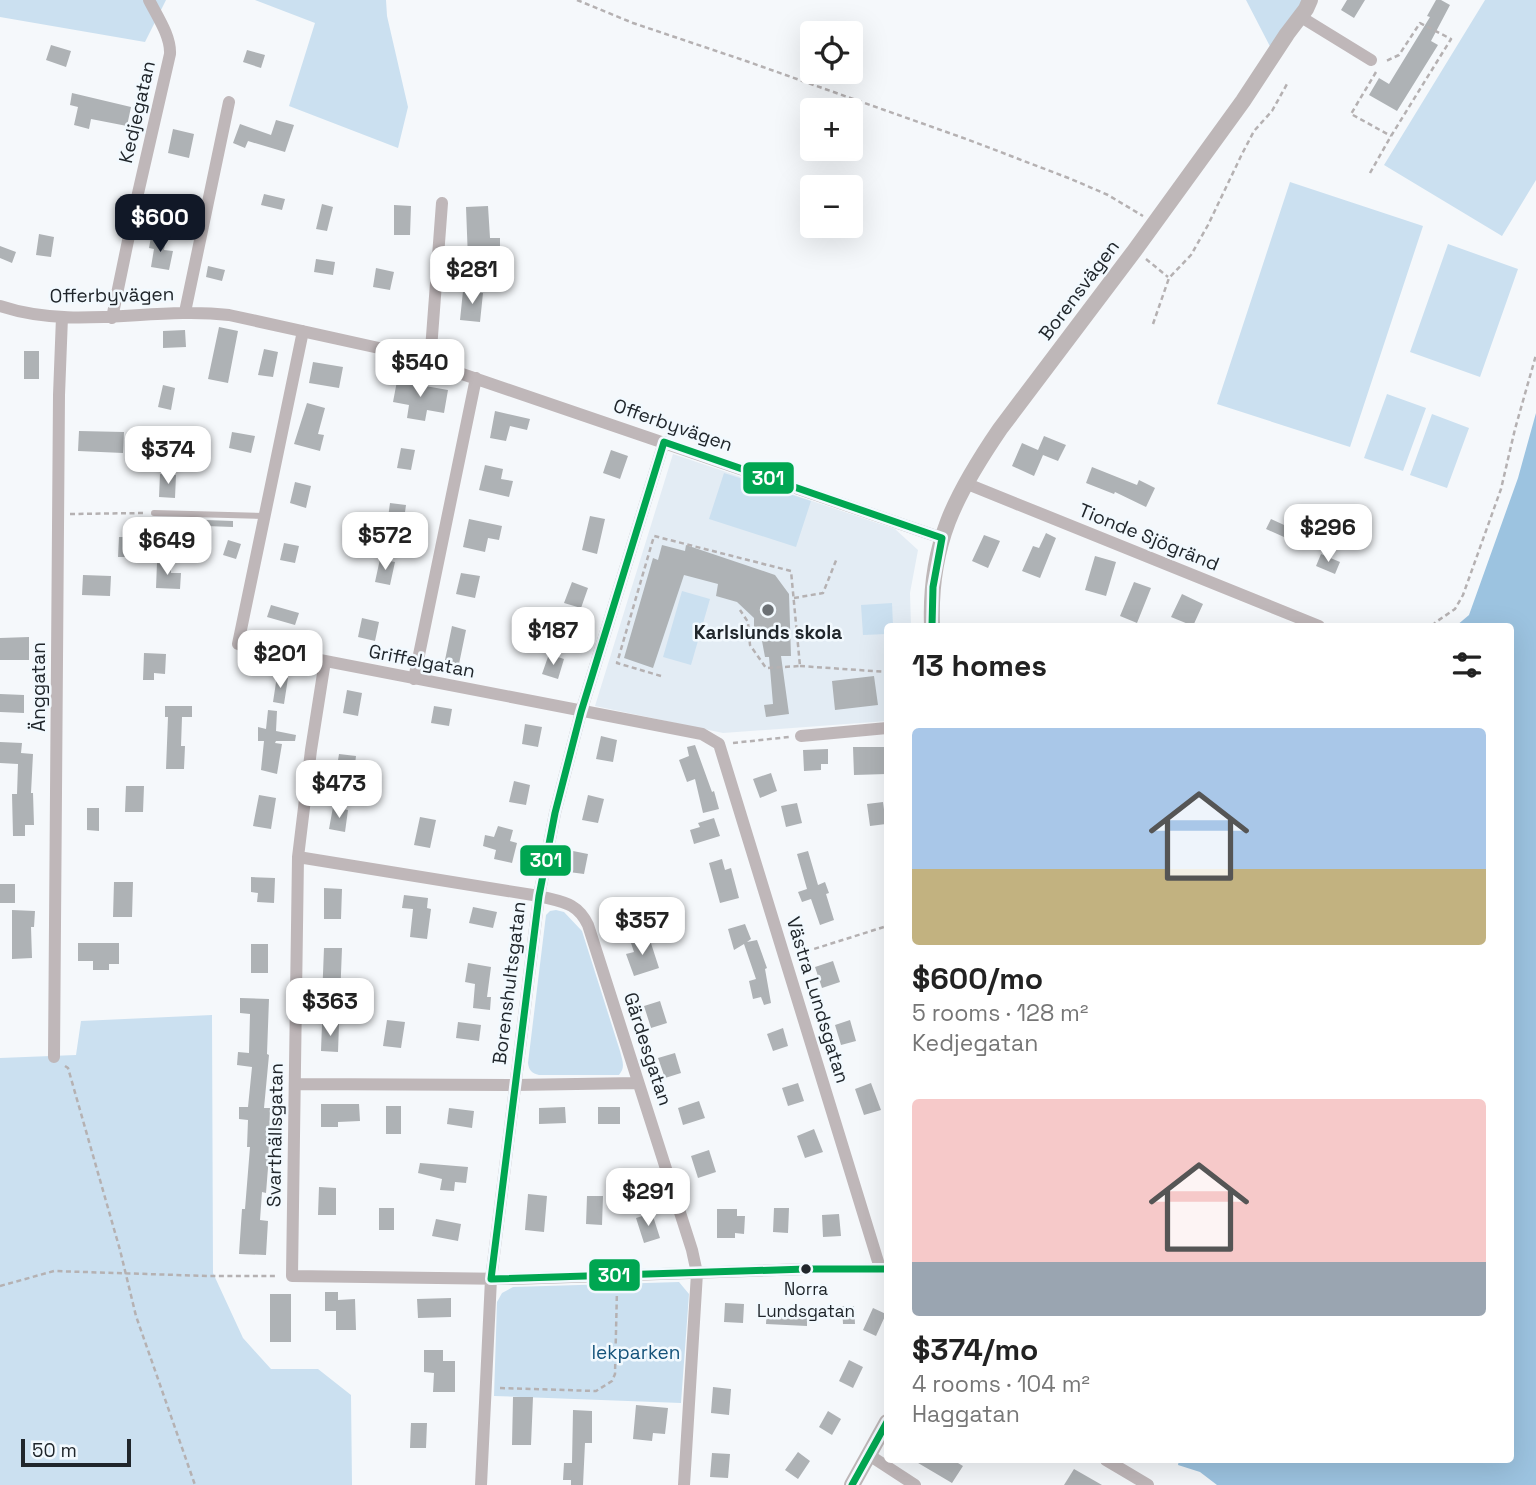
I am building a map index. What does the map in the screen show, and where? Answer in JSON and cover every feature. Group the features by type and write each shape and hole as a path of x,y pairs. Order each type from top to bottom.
{"street":[{"name":"Kedjegatan","path":"112,318 170,54 167,38 149,0"},
{"name":"Borensvägen","path":"932,623 933,587 942,538 965,483 1000,429 1154,225 1243,101 1310,0"},
{"path":"1301,17 1371,60"},
{"path":"185,312 229,102"},
{"path":"430,363 442,203"},
{"name":"Offerbyvägen","path":"0,306 19,313 61,317 112,318 185,312 229,316 388,350 942,538"},
{"name":"Änggatan","path":"54,1057 61,317"},
{"path":"265,516 303,331"},
{"path":"414,679 476,378"},
{"name":"Borenshultsgatan","path":"481,1485 491,1279 539,896 555,813 581,712 664,442"},
{"name":"Tionde Sjögränd","path":"965,483 1312,623"},
{"name":"Griffelgatan","path":"265,516 238,644 702,734 719,744"},
{"name":"Svarthällsgatan","path":"292,1276 298,857 325,661"},
{"path":"801,736 884,728"},
{"name":"Västra Lundsgatan","path":"719,744 884,1268"},
{"name":"Gärdesgatan","path":"298,857 539,896 578,909 589,925 697,1273 684,1485"},
{"name":"Borenshultsgatan","path":"295,1084 638,1083"},
{"path":"292,1276 491,1279 884,1268"},
{"path":"852,1485 884,1428"},
{"path":"869,1455 915,1485"},
{"path":"1111,1463 1148,1485"}],"lane":[{"path":"155,513 265,516"}],"path":[{"path":"577,0 633,23 969,140 1071,179 1108,195 1154,225"},
{"path":"1370,173 1451,39 1420,23 1399,55 1381,64 1351,114 1391,136"},
{"path":"1153,324 1169,278 1191,255 1254,131 1272,111 1287,84"},
{"path":"1135,250 1169,278"},
{"path":"1435,623 1455,609 1463,595 1501,489 1536,355"},
{"path":"58,514 155,513"},
{"path":"661,676 617,663 654,536 791,571 800,666"},
{"path":"794,598 823,593 837,558"},
{"path":"740,610 748,622 750,645 766,667 800,666 884,672"},
{"path":"719,744 801,736"},
{"path":"785,958 884,927"},
{"path":"54,1057 68,1068 136,1316 195,1485"},
{"path":"0,1286 54,1271 292,1276"},
{"path":"485,1387 596,1391 612,1381 615,1374 617,1275"}],"shaded area":[{"name":"Karlslunds skola","path":"673,454 895,529 918,550 910,593 911,623 884,623 884,721 723,733 595,706"}],"green space":[{"path":"0,0 166,0 145,42 0,17"},
{"path":"255,0 386,0 387,16 408,107 398,148 289,106 315,23"},
{"path":"1246,0 1306,0 1274,54"},
{"path":"1485,0 1536,0 1536,180 1502,236 1384,165"},
{"path":"1290,182 1423,226 1350,447 1217,404"},
{"path":"1448,244 1518,269 1480,377 1410,352"},
{"path":"1387,394 1426,408 1403,471 1364,458"},
{"path":"1432,414 1469,428 1447,488 1410,475"},
{"path":"724,473 811,501 796,547 709,519"},
{"path":"682,591 710,599 691,665 663,657"},
{"path":"892,603 893,623 884,623 884,634 863,635 861,605"},
{"path":"556,910 564,912 582,931 622,1057 623,1066 619,1075 539,1075 529,1068 546,915"},
{"path":"212,1015 213,1273 243,1338 271,1369 318,1369 351,1395 352,1485 0,1485 0,1058 76,1055 81,1021"},
{"name":"lekparken","path":"679,1282 689,1294 681,1403 494,1396 497,1302 502,1293 513,1287"}],"water":[{"path":"1536,413 1536,1485 1217,1485 1200,1472 1178,1463 1514,1463 1514,623 1460,623 1469,615 1518,478"}],"building":[{"path":"1347,0 1365,0 1354,18 1341,10"},
{"path":"1436,0 1450,5 1431,41 1438,45 1397,111 1369,95 1379,78 1389,84 1430,17 1427,16"},
{"path":"51,45 71,51 66,67 46,60"},
{"path":"247,50 265,55 261,68 243,62"},
{"path":"72,93 131,107 127,126 91,119 89,129 74,125 78,107 70,105"},
{"path":"276,120 294,125 285,152 248,141 245,148 233,143 240,124 271,135"},
{"path":"173,129 194,134 189,158 168,153"},
{"path":"264,194 285,199 282,210 261,205"},
{"path":"322,204 333,207 327,231 316,229"},
{"path":"394,205 411,206 410,235 394,235"},
{"path":"488,206 490,238 500,238 500,259 468,259 466,207"},
{"path":"39,234 54,237 51,257 36,255"},
{"path":"151,237 166,239 164,250 173,251 169,270 151,267 154,249 149,248"},
{"path":"0,246 16,252 12,263 0,258"},
{"path":"316,259 335,262 333,275 314,272"},
{"path":"208,266 225,270 222,281 206,277"},
{"path":"376,268 394,272 390,290 373,287"},
{"path":"463,291 483,293 480,322 460,320"},
{"path":"219,327 238,331 228,383 208,379"},
{"path":"185,330 186,347 163,348 163,331"},
{"path":"264,349 278,352 273,377 258,375"},
{"path":"24,351 39,351 39,379 24,379"},
{"path":"313,362 343,367 339,388 309,383"},
{"path":"397,381 448,390 444,413 427,410 425,421 407,418 409,405 393,402"},
{"path":"163,385 175,388 171,410 158,407"},
{"path":"307,403 325,408 318,434 324,435 320,451 294,444"},
{"path":"495,411 530,419 527,430 510,426 506,441 490,438"},
{"path":"79,431 124,432 123,453 78,451"},
{"path":"232,432 255,436 251,453 229,448"},
{"path":"1044,436 1066,445 1058,461 1043,455 1034,476 1012,466 1022,443 1038,450"},
{"path":"401,448 415,450 411,470 397,468"},
{"path":"611,450 628,456 620,479 603,473"},
{"path":"485,465 503,469 501,479 513,481 509,497 479,490"},
{"path":"1092,467 1137,485 1139,480 1155,488 1146,507 1115,492 1114,494 1086,483"},
{"path":"160,474 176,475 175,498 159,497"},
{"path":"295,482 311,486 306,508 290,503"},
{"path":"390,503 406,505 403,527 387,525"},
{"path":"590,516 605,519 597,554 582,550"},
{"path":"469,519 502,526 499,540 488,538 485,552 463,547"},
{"path":"1271,519 1306,535 1302,545 1266,529"},
{"path":"206,520 233,521 233,527 206,526"},
{"path":"1046,533 1056,538 1040,578 1022,571 1033,546 1039,548"},
{"path":"984,535 1000,541 988,568 972,561"},
{"path":"119,537 134,537 133,557 118,557"},
{"path":"228,540 241,544 236,559 223,555"},
{"path":"284,543 299,546 295,563 280,560"},
{"path":"662,545 685,551 686,545 775,575 789,594 791,656 781,656 789,714 766,717 764,705 773,704 769,657 765,657 762,641 754,640 754,618 737,602 716,596 718,584 684,575 653,668 624,658 653,558 658,560"},
{"path":"1321,554 1340,562 1335,574 1316,566"},
{"path":"1095,556 1116,562 1106,596 1085,590"},
{"path":"380,559 395,562 390,585 375,582"},
{"path":"157,563 171,564 171,573 181,573 180,589 156,588"},
{"path":"461,573 480,576 475,598 456,594"},
{"path":"83,575 111,576 110,596 82,595"},
{"path":"572,582 588,588 581,608 564,603"},
{"path":"1134,582 1151,588 1137,623 1120,616"},
{"path":"1182,594 1203,604 1194,623 1186,623 1171,617"},
{"path":"271,605 299,613 295,625 267,617"},
{"path":"362,618 379,622 375,641 358,637"},
{"path":"522,618 534,621 529,640 518,638"},
{"path":"452,626 466,630 459,664 445,660"},
{"path":"29,637 29,660 0,660 0,638"},
{"path":"144,653 166,654 165,674 154,673 154,680 143,680"},
{"path":"549,654 564,659 558,679 542,674"},
{"path":"277,676 288,678 284,704 273,702"},
{"path":"874,676 878,705 835,710 832,681"},
{"path":"347,690 362,693 358,716 343,713"},
{"path":"0,694 24,695 24,713 0,712"},
{"path":"165,706 192,706 192,717 182,717 181,746 185,746 184,769 166,769 168,717 165,717"},
{"path":"434,706 452,709 449,726 431,723"},
{"path":"268,710 277,711 276,731 296,735 295,741 275,743 282,744 277,774 261,770 264,741 258,741 258,727 266,729"},
{"path":"525,724 542,727 538,747 522,744"},
{"path":"601,736 617,740 613,762 596,759"},
{"path":"0,742 22,743 21,753 33,754 31,793 34,825 25,825 25,836 13,836 12,794 17,794 18,764 0,763"},
{"path":"695,745 719,809 703,813 695,779 687,782 679,760 689,756 687,747"},
{"path":"853,747 884,747 884,774 854,775"},
{"path":"828,749 828,764 821,764 821,770 804,771 803,750"},
{"path":"339,754 356,756 353,781 335,779"},
{"path":"771,773 777,791 760,798 753,779"},
{"path":"514,781 530,785 526,805 509,802"},
{"path":"126,786 144,786 143,812 125,812"},
{"path":"259,795 276,798 271,829 253,826"},
{"path":"588,795 604,799 598,823 582,820"},
{"path":"883,802 884,824 870,826 867,804"},
{"path":"797,803 802,823 786,827 781,806"},
{"path":"333,807 348,810 345,832 329,829"},
{"path":"87,808 99,808 99,831 87,830"},
{"path":"420,817 436,820 430,848 414,845"},
{"path":"714,818 720,836 694,844 690,830 700,827 698,823"},
{"path":"498,826 513,830 510,841 517,843 512,863 494,859 496,850 483,846 485,835 494,837"},
{"path":"573,851 588,854 584,874 569,872"},
{"path":"808,851 818,885 825,882 834,920 820,925 811,899 802,902 798,892 807,889 797,854"},
{"path":"722,859 725,870 731,868 739,898 720,903 709,863"},
{"path":"251,877 275,878 274,903 257,902 258,893 251,892"},
{"path":"114,882 133,882 132,917 113,917"},
{"path":"0,884 15,884 15,903 0,903"},
{"path":"324,888 342,889 341,919 324,919"},
{"path":"404,895 428,898 427,908 431,909 427,939 410,937 413,909 402,908"},
{"path":"627,902 632,918 618,922 614,906"},
{"path":"473,907 497,912 493,928 469,923"},
{"path":"12,910 35,911 34,927 31,927 32,958 12,959"},
{"path":"745,924 751,939 747,942 757,940 767,968 765,969 771,1003 764,1005 761,997 753,999 749,981 756,979 744,944 734,950 728,929"},
{"path":"649,937 659,968 634,976 626,954 634,952 631,943"},
{"path":"78,943 119,943 119,964 109,964 109,970 93,970 93,961 78,961"},
{"path":"251,944 268,944 268,973 251,973"},
{"path":"324,948 342,948 340,999 322,999"},
{"path":"833,961 840,982 822,988 815,967"},
{"path":"468,963 491,967 487,997 491,997 490,1010 473,1008 475,984 465,982"},
{"path":"240,998 269,999 269,1055 264,1108 270,1108 268,1168 266,1193 262,1192 260,1220 268,1221 266,1255 239,1254 250,1147 247,1147 248,1120 239,1119 239,1107 248,1107 252,1067 237,1065 238,1052 249,1053 250,1014 240,1013"},
{"path":"660,1001 667,1023 651,1028 644,1006"},
{"path":"387,1020 405,1022 401,1048 383,1046"},
{"path":"850,1020 856,1041 841,1045 835,1025"},
{"path":"458,1022 481,1025 479,1041 456,1038"},
{"path":"322,1024 339,1024 338,1052 321,1051"},
{"path":"783,1028 788,1046 773,1051 767,1034"},
{"path":"675,1053 681,1073 665,1078 658,1058"},
{"path":"798,1083 804,1101 788,1106 782,1088"},
{"path":"871,1083 881,1110 864,1115 855,1089"},
{"path":"699,1101 705,1118 683,1125 678,1108"},
{"path":"321,1104 359,1104 360,1121 338,1122 338,1127 321,1127"},
{"path":"386,1106 401,1106 401,1134 386,1134"},
{"path":"565,1107 566,1123 539,1124 539,1108"},
{"path":"598,1107 620,1107 620,1124 598,1124"},
{"path":"449,1108 474,1111 472,1128 447,1124"},
{"path":"814,1129 823,1152 805,1158 797,1136"},
{"path":"709,1150 716,1172 698,1178 691,1156"},
{"path":"420,1163 468,1167 466,1183 455,1182 454,1191 440,1190 442,1179 418,1173"},
{"path":"319,1187 336,1188 336,1215 318,1215"},
{"path":"528,1194 547,1196 544,1232 525,1230"},
{"path":"587,1196 603,1196 602,1225 586,1224"},
{"path":"379,1208 394,1208 394,1230 379,1230"},
{"path":"774,1208 789,1208 788,1233 773,1232"},
{"path":"717,1209 737,1209 737,1216 745,1216 744,1234 735,1233 735,1238 717,1238"},
{"path":"652,1213 660,1238 644,1243 636,1218"},
{"path":"839,1214 841,1236 823,1237 822,1215"},
{"path":"436,1219 461,1224 458,1241 432,1236"},
{"path":"325,1292 338,1292 338,1300 355,1299 356,1330 336,1330 336,1311 325,1311"},
{"path":"270,1294 291,1294 291,1342 270,1342"},
{"path":"451,1298 451,1317 418,1318 417,1299"},
{"path":"725,1303 744,1304 743,1323 724,1322"},
{"path":"842,1306 854,1306 855,1324 843,1324"},
{"path":"767,1307 807,1308 807,1326 766,1324"},
{"path":"873,1308 884,1313 876,1336 863,1330"},
{"path":"424,1350 443,1350 443,1361 455,1361 455,1392 433,1392 434,1373 424,1372"},
{"path":"849,1360 863,1367 853,1388 839,1381"},
{"path":"713,1387 731,1389 729,1415 711,1413"},
{"path":"513,1397 533,1397 531,1445 512,1445"},
{"path":"636,1405 668,1408 665,1434 653,1433 652,1441 633,1439"},
{"path":"573,1410 592,1411 592,1443 585,1443 583,1485 571,1485 571,1480 563,1480 564,1463 572,1463"},
{"path":"828,1411 841,1419 832,1435 819,1427"},
{"path":"411,1423 427,1423 426,1448 410,1448"},
{"path":"798,1452 810,1461 798,1479 785,1470"},
{"path":"712,1453 730,1454 728,1478 710,1477"},
{"path":"918,1463 958,1463 963,1466 952,1483"},
{"path":"1074,1469 1102,1485 1064,1485"}],"transit line":[{"name":"301","path":"884,1269 491,1279 539,896 555,813 581,712 664,442 942,538 933,587 932,623"},
{"name":"301","path":"852,1485 884,1427"}],"place":[{"name":"Karlslunds skola","path":"768,610"},
{"name":"Norra Lundsgatan","path":"806,1269"}]}
